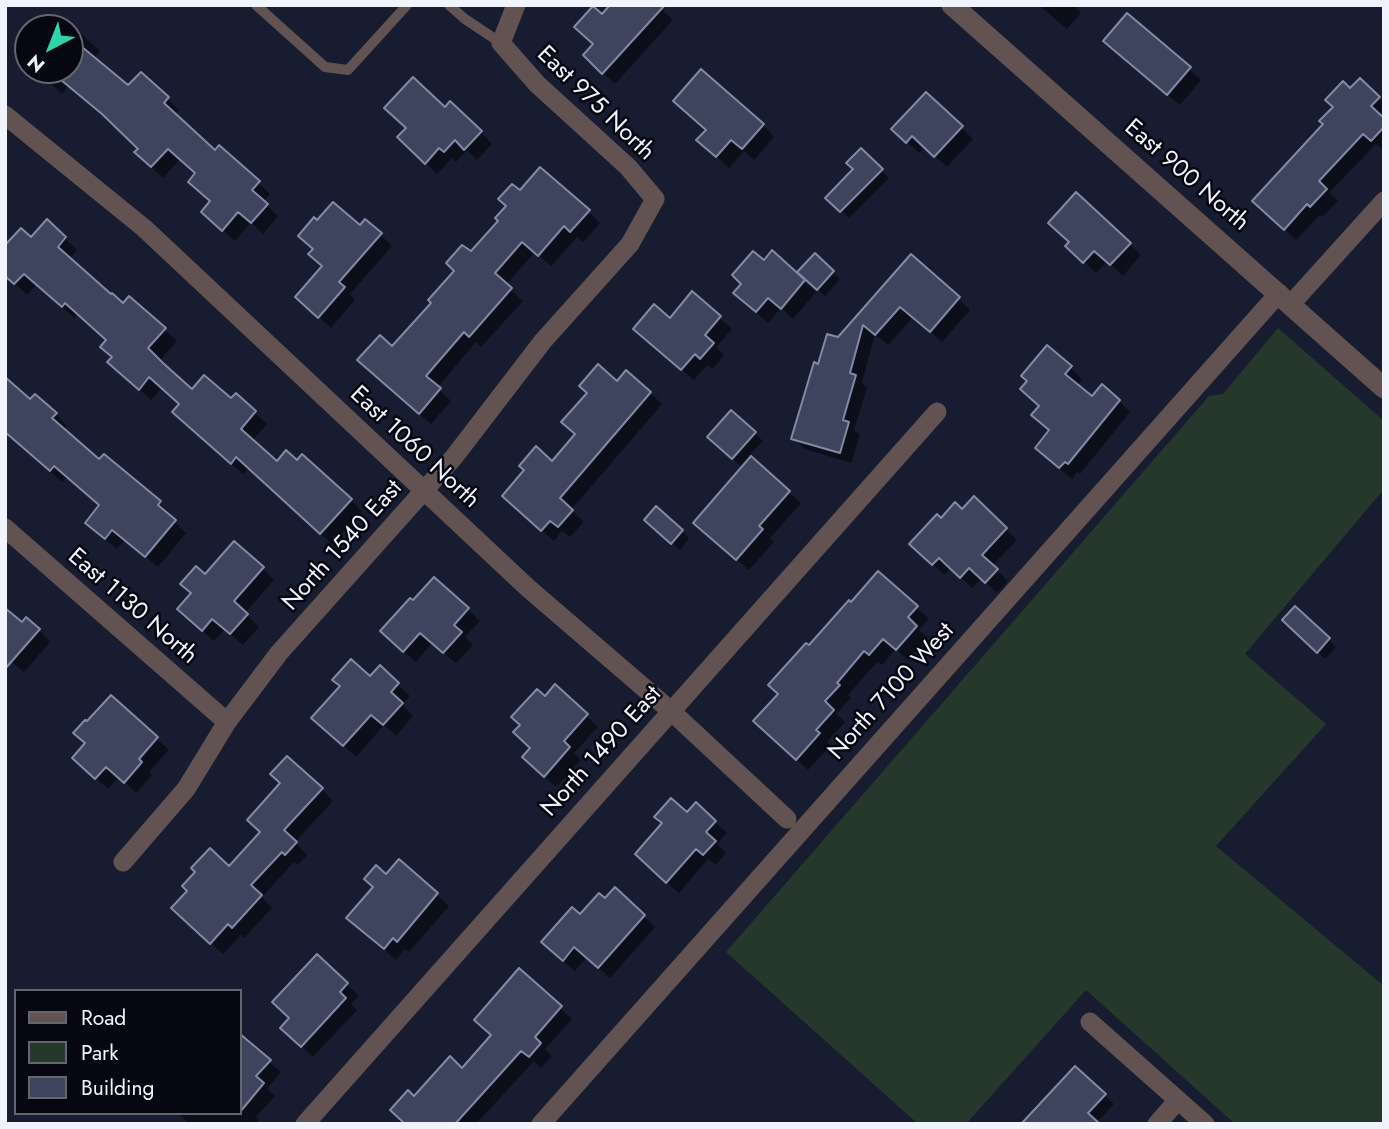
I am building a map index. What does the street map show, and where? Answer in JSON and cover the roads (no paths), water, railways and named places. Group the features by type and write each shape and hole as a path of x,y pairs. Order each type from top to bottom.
{"street":[{"path":"501,43 516,5"},
{"name":"East 900 North","path":"951,5 1384,388"},
{"name":"East 975 North","path":"501,43 537,85 628,167 655,199"},
{"name":"East 1060 North","path":"5,115 145,228 528,588 671,711 787,819"},
{"name":"North 1540 East","path":"123,862 186,789 227,722 279,653 425,491 543,341 630,244 655,199"},
{"name":"North 7100 West","path":"541,1124 1285,299 1384,201"},
{"name":"North 1490 East","path":"305,1124 937,412"},
{"name":"East 1130 North","path":"5,527 227,722"},
{"path":"1090,1023 1205,1124"},
{"path":"1157,1124 1178,1100"}],"lane":[{"path":"256,5 325,67 348,70 407,5"},
{"path":"449,5 464,19 501,43"}]}
